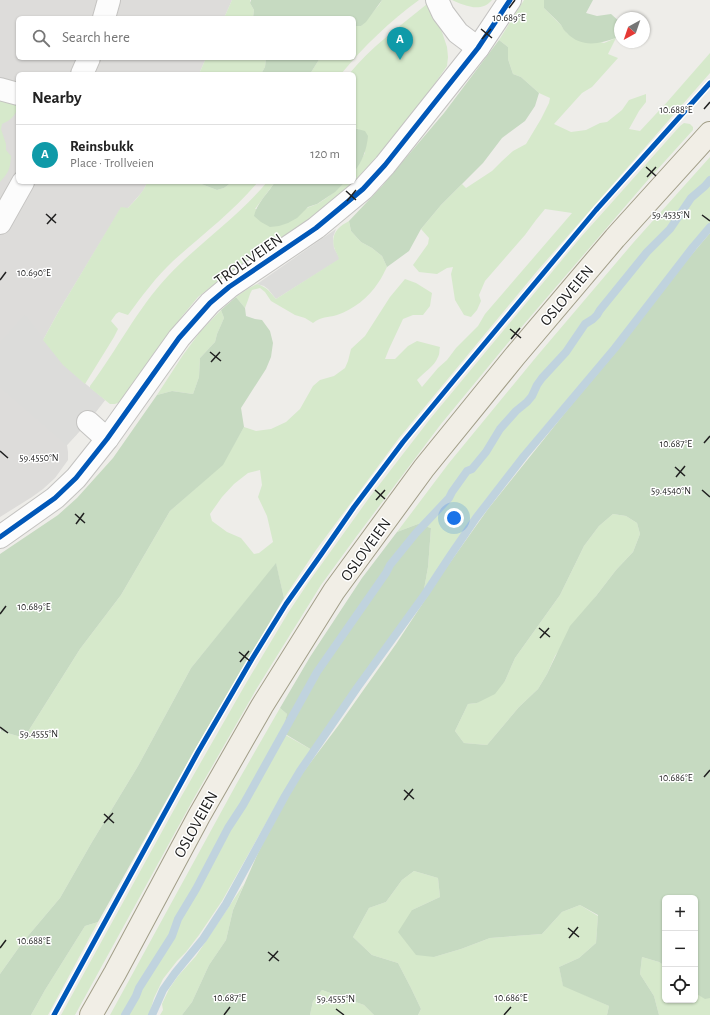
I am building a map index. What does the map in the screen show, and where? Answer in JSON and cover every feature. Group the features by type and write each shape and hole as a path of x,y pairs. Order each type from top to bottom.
{"main road":[{"name":"OSLOVEIEN","path":"91,1015 207,802 262,706 334,591 424,468 515,356 615,238 710,133"}],"street":[{"path":"105,16 109,0"},
{"path":"437,0 443,14 458,33 478,48"},
{"name":"TROLLVEIEN","path":"0,537 55,498 76,478 107,439 179,338 210,303 229,287 316,228 363,189 385,165 478,48 510,0"},
{"path":"83,72 89,60"},
{"path":"0,89 16,93"},
{"path":"0,223 22,184"},
{"path":"88,422 107,439"}],"shaded area":[{"path":"0,0 232,0 225,16 16,16 16,60 205,60 200,72 16,72 16,184 146,184 143,191 128,208 121,208 43,340 83,383 105,400 88,422 67,445 68,460 55,478 32,497 0,517"},
{"path":"336,229 333,237 334,248 340,259 276,299 268,289 257,284"},
{"path":"25,315 63,365 105,400 88,422 67,445 0,387 0,343"}],"green space":[{"path":"232,0 250,0 254,10 253,16 225,16"},
{"path":"251,0 382,0 366,22 361,26 356,26 356,16 253,16 254,10 250,3"},
{"path":"382,0 419,0 378,34 356,57 356,26 361,26"},
{"path":"452,0 492,0 485,6 476,7 468,6"},
{"path":"524,0 544,0 544,8 567,33 604,43 614,39 608,54 618,58 592,87 582,93 554,124 571,132 586,130 600,123 607,122 622,110 629,100 646,94 646,102 629,129 640,131 710,53 710,73 538,270 399,438 316,550 284,598 276,564 191,668 138,766 60,898 22,943 0,974 0,732 1,731 24,738 80,649 121,595 170,511 222,465 244,427 256,431 271,429 286,422 300,409 313,386 320,380 334,376 345,368 351,349 365,336 390,297 405,279 416,283 432,293 430,306 423,315 413,315 403,319 385,359 395,359 408,346 417,341 440,347 439,355 436,361 417,380 422,387 456,348 478,326 485,314 572,213 545,209 525,235 485,281 479,295 481,301 477,310 471,317 464,315 455,300 451,274 453,267 447,268 437,274 419,272 413,265 428,244 429,238 421,229 441,205 462,184 466,188 492,171 513,151 526,144 549,103 550,98 539,93 521,77 513,74 508,59 508,47 499,40","holes":["260,470 262,485 258,497 267,516 273,542 259,553 254,554 241,538 227,532 212,521 210,514 222,497 234,484 248,473"]},
{"path":"544,0 593,0 586,13 597,16 611,14 614,17 614,39 597,43 584,43 578,41 572,38 544,8"},
{"path":"427,4 442,32 447,47 447,66 401,128 356,179 356,169 365,153 359,129 356,128 356,72 351,72 376,46"},
{"path":"499,40 508,47 508,59 513,74 521,77 539,93 535,106 525,121 502,138 483,163 441,205 421,229 409,251 387,267 382,256 361,242 351,231 349,221 382,186 444,113"},
{"path":"205,60 266,60 265,67 262,72 200,72"},
{"path":"266,60 319,60 311,72 262,72 265,67"},
{"path":"319,60 354,60 343,72 311,72"},
{"path":"0,97 16,102 16,112 14,116 2,124 1,129 6,144 6,150 11,156 8,170 0,182"},
{"path":"684,123 690,124 693,127 693,130 647,181 507,344 441,424 321,585 257,688 194,798 75,1015 61,1015 181,797 245,685 288,613 308,583 369,498 430,419 581,237"},
{"path":"356,129 365,131 368,136 367,146 356,169"},
{"path":"710,157 710,229 689,249 624,334 542,429 483,503 423,595 428,567 431,528 418,524 397,532 449,463 537,356 633,243"},
{"path":"146,184 201,184 217,190 224,188 229,184 256,184 228,213 167,267 149,287 128,315 119,312 116,314 111,321 118,329 85,384 63,365 43,340 121,207 128,208 142,193"},
{"path":"201,184 229,184 224,188 217,190"},
{"path":"265,184 274,184 255,209 304,210 323,201 343,184 351,184 322,212 231,271 198,297 154,353 120,402 110,404 90,388 90,386 137,316 168,276"},
{"path":"274,184 343,184 335,192 317,204 308,207 297,218 279,226 270,227 254,216 260,202"},
{"path":"349,221 351,231 361,242 382,256 387,267 381,279 374,288 355,306 343,313 322,318 313,323 305,318 295,315 271,301 265,292 260,288 252,290 245,308 236,297 257,284 266,288 276,299 339,259 333,242 335,234 339,228"},
{"path":"710,233 710,998 705,999 698,995 698,895 662,895 662,964 642,957 640,974 654,996 659,1015 607,1015 609,1006 563,986 559,967 579,958 596,943 598,915 580,905 562,912 542,934 490,938 434,957 416,955 398,932 412,910 440,897 438,878 414,871 402,880 386,902 369,908 353,937 372,955 398,963 421,1009 418,1015 374,1015 364,1005 322,990 313,1001 310,1015 182,1015 192,1002 209,965 226,940 233,910 258,853 292,787 338,726 396,644 444,571 488,509 620,347 671,279","holes":["613,514 626,516 637,523 640,534 633,552 616,570 570,626 547,674 538,689 519,707 487,745 464,743 455,731 468,704 477,703 495,694 505,681 515,658 560,595 584,546 599,526"]},
{"path":"236,297 245,308 246,316 262,320 270,331 273,343 271,357 266,369 241,408 244,427 223,465 170,511 121,595 80,649 24,738 1,731 0,554 58,515 77,498 113,458 157,395 172,391 193,394 199,377 200,358 215,342 224,318 221,310"},
{"path":"221,310 224,318 215,342 200,358 199,377 193,394 172,391 157,395 200,332"},
{"path":"613,514 626,516 637,523 640,534 633,552 616,570 596,596 555,656 538,689 519,707 487,745 464,743 455,731 468,704 477,703 505,681 515,658 560,595 584,546 599,526"},
{"path":"418,524 431,528 428,567 423,595 383,648 312,750 282,732 287,714 280,708 310,657 362,578 397,532"},
{"path":"276,563 284,598 198,744 98,922 85,926 31,1015 0,1015 0,974 22,943 60,898 138,766 191,668"},
{"path":"280,708 287,714 282,733 312,750 275,807 222,901 199,935 163,979 154,998 149,1015 110,1015 237,783"},
{"path":"414,871 438,878 440,897 412,910 434,957 490,938 542,934 562,912 580,905 598,916 596,943 579,958 559,967 563,985 609,1006 607,1015 418,1015 421,1009 398,963 372,955 353,937 369,908 386,902 402,880"},
{"path":"244,884 233,910 226,940 209,965 192,1002 182,1015 160,1015 163,1010 162,1004 169,989 178,976 196,956"},
{"path":"98,922 48,1015 31,1015 85,926"},
{"path":"642,957 659,962 662,964 662,1003 698,1003 698,994 705,998 710,998 710,1015 659,1015 654,996 640,974"},
{"path":"322,990 364,1005 374,1015 310,1015 313,1001"}],"waterway":[{"path":"125,1015 139,988 172,936 178,919 317,672 386,573 390,565 416,533 449,498 467,471 472,469 486,452 500,429 532,396 542,378 566,352 585,324 597,315 647,252 670,229 691,198 710,180"},
{"path":"152,1015 163,990 203,939 226,904 300,771 357,688 425,594 476,518 524,456 615,348 710,227"}],"cycle path":[{"path":"0,537 55,498 76,478 107,439 179,338 210,303 229,287 316,228 363,189 385,165 478,48 510,0"},
{"path":"54,1015 198,752 252,659 286,604 354,507 403,442 596,210 710,83"}],"place":[{"name":"Reinsbukk","path":"400,60"}]}
